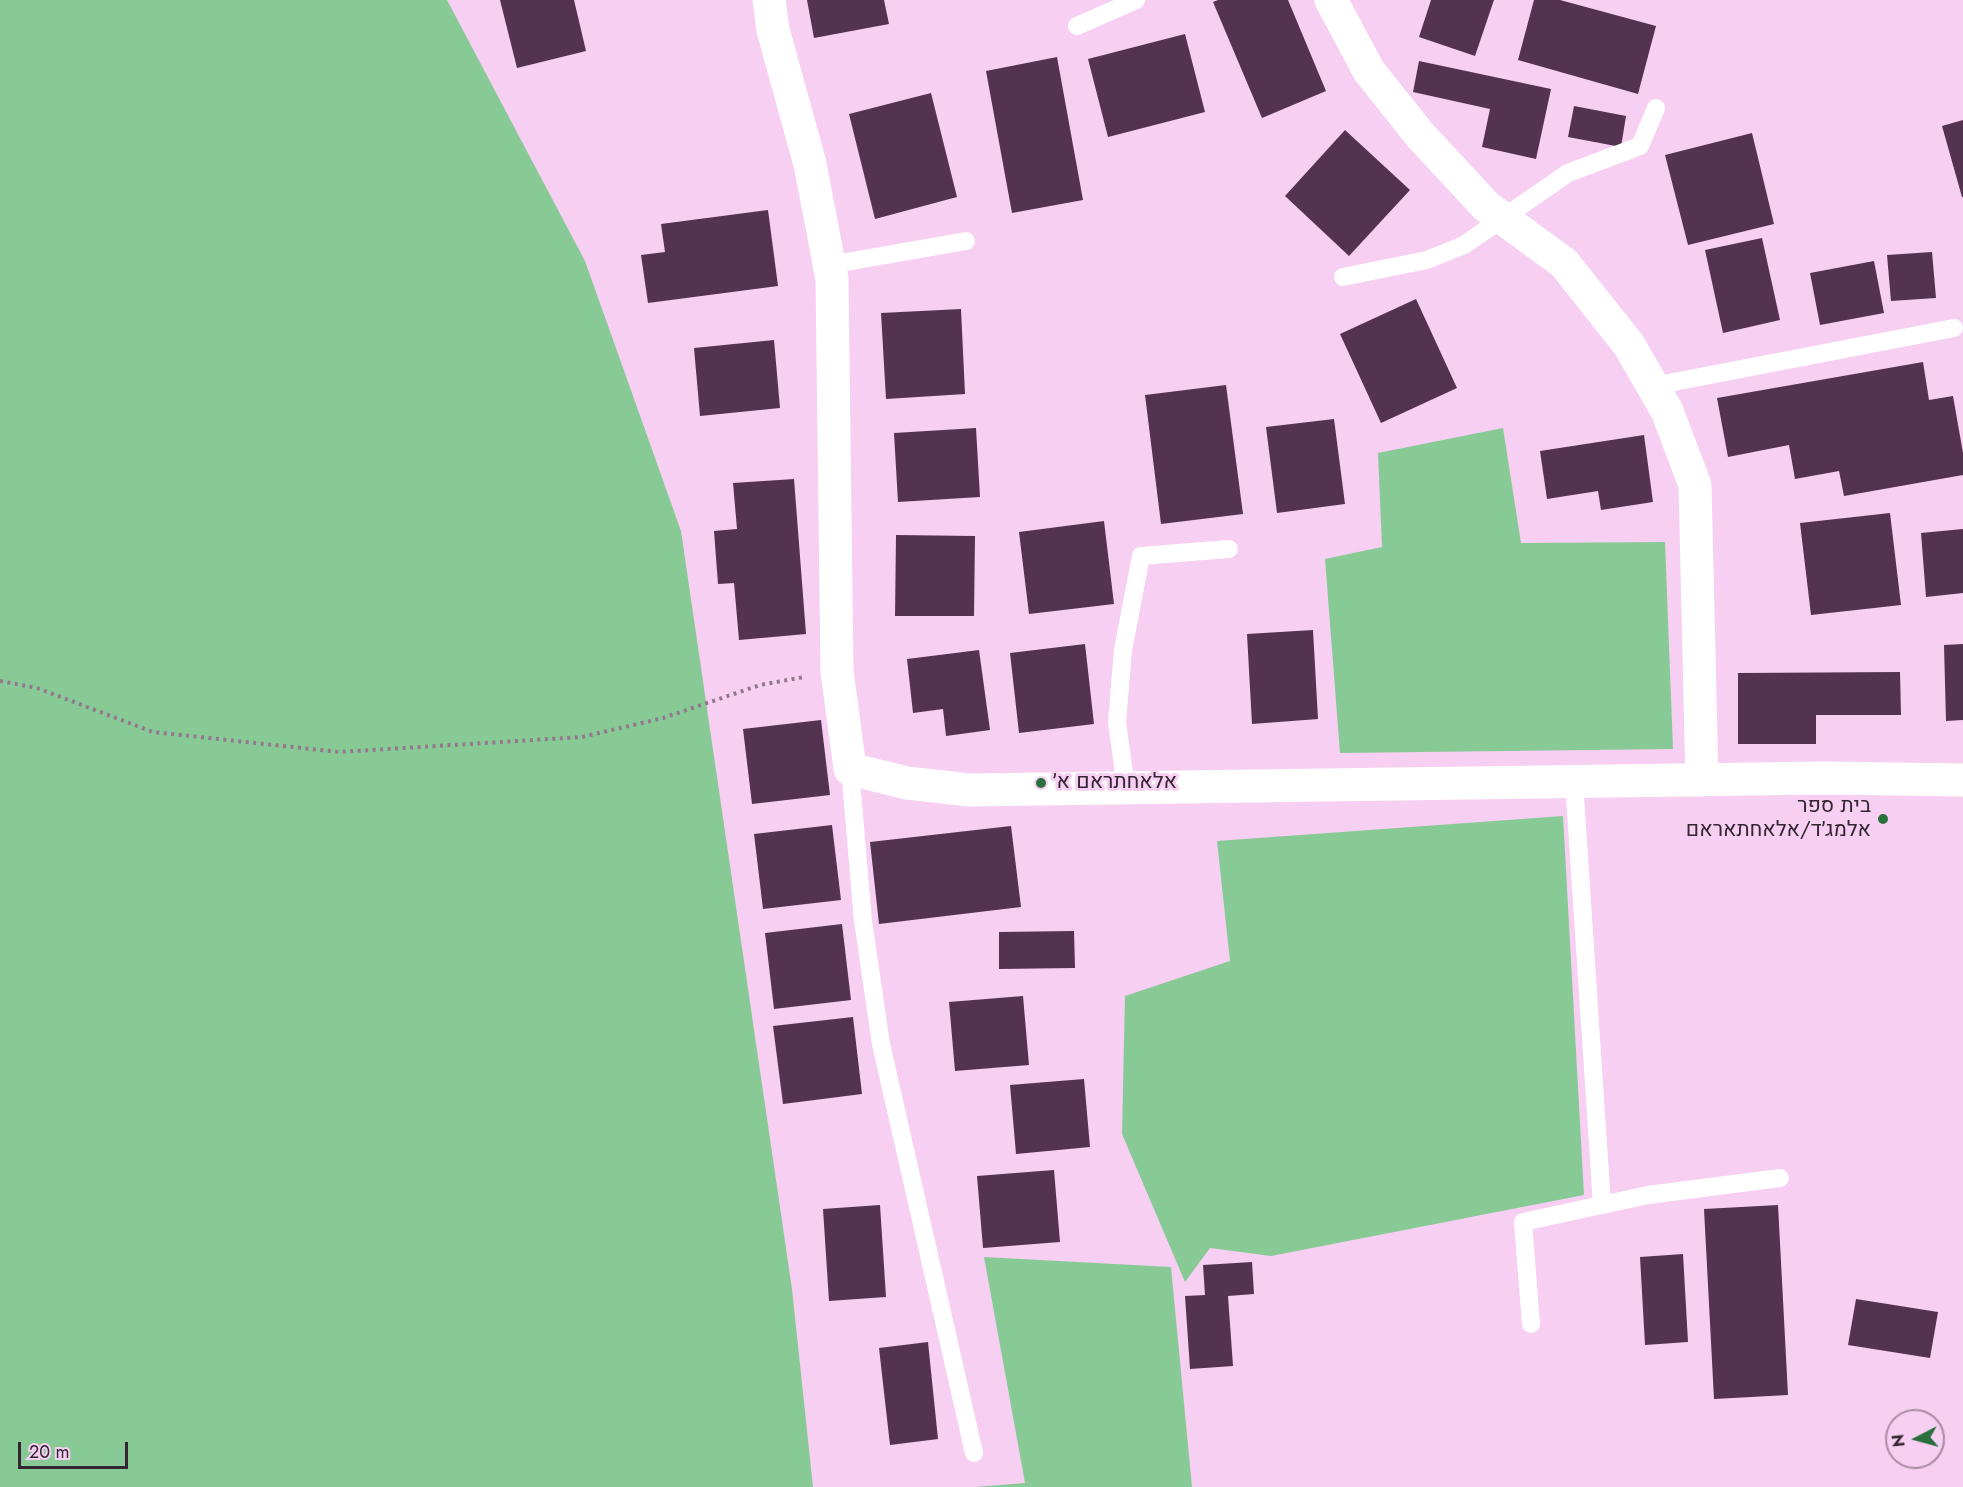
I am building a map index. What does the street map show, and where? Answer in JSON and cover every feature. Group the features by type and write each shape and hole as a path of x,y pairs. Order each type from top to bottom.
{"street":[{"path":"769,0 773,30 810,164 832,279 837,671 850,768 907,783 969,790 1702,780 1963,780"},
{"path":"1331,0 1369,71 1420,135 1486,206 1564,263 1629,345 1667,411 1695,485 1702,780"}],"lane":[{"path":"1077,26 1136,0"},
{"path":"1343,277 1427,260 1464,245 1568,173 1640,146 1656,108"},
{"path":"829,265 966,241"},
{"path":"1653,386 1954,328"},
{"path":"1126,788 1117,722 1123,650 1141,556 1229,549"},
{"path":"850,768 863,921 881,1044 974,1453"},
{"path":"1574,782 1602,1205"},
{"path":"1531,1324 1522,1222 1648,1195 1780,1178"}],"path":[{"path":"0,681 37,688 153,732 339,752 582,737 663,718 760,685 837,671"}],"green space":[{"path":"0,0 447,0 585,261 681,531 792,1289 813,1487 0,1487"},
{"path":"1503,428 1521,543 1665,542 1673,749 1340,753 1325,559 1382,547 1378,453"},
{"path":"1563,816 1584,1195 1271,1256 1210,1248 1185,1282 1122,1134 1125,996 1230,961 1217,841"},
{"path":"984,1257 1171,1267 1192,1487 975,1487 1025,1483"}],"building":[{"path":"500,0 574,0 586,51 517,68"},
{"path":"807,0 884,0 889,24 814,38"},
{"path":"1218,0 1288,0 1326,91 1262,118 1213,2"},
{"path":"1431,0 1494,0 1475,56 1419,37"},
{"path":"1534,0 1560,0 1656,26 1638,94 1518,60"},
{"path":"1185,34 1205,112 1108,137 1088,59"},
{"path":"1057,57 1083,200 1012,213 986,71"},
{"path":"1419,61 1551,89 1536,159 1482,147 1490,109 1413,92"},
{"path":"931,93 957,197 875,219 849,114"},
{"path":"1574,106 1626,116 1621,147 1568,137"},
{"path":"1963,120 1963,197 1962,197 1942,126"},
{"path":"1345,130 1410,190 1349,256 1285,196"},
{"path":"1752,133 1774,224 1688,245 1665,155"},
{"path":"768,210 778,286 648,303 641,255 665,252 661,224"},
{"path":"1762,238 1780,320 1723,333 1705,250"},
{"path":"1932,252 1936,298 1891,301 1887,255"},
{"path":"1874,261 1884,313 1820,325 1810,273"},
{"path":"1416,299 1457,388 1381,423 1340,334"},
{"path":"961,309 965,394 886,399 881,313"},
{"path":"774,340 780,408 700,416 694,348"},
{"path":"1923,362 1929,400 1953,396 1963,453 1963,475 1844,496 1839,471 1795,479 1789,445 1728,457 1717,398"},
{"path":"1226,385 1243,514 1161,524 1145,395"},
{"path":"1334,419 1345,504 1277,513 1266,427"},
{"path":"976,428 980,497 898,502 894,433"},
{"path":"1644,435 1653,502 1601,510 1598,491 1547,499 1540,451"},
{"path":"794,479 806,634 739,640 734,583 718,584 714,531 737,529 733,483"},
{"path":"1890,513 1901,605 1811,615 1800,523"},
{"path":"1104,521 1114,604 1029,614 1019,532"},
{"path":"1963,529 1963,593 1926,597 1921,533"},
{"path":"896,535 975,536 974,616 895,616"},
{"path":"1313,630 1318,719 1252,724 1247,634"},
{"path":"1085,644 1094,724 1019,733 1010,653"},
{"path":"1963,644 1963,720 1946,721 1944,645"},
{"path":"979,650 990,730 946,736 943,709 913,713 907,659"},
{"path":"1900,672 1901,715 1816,715 1816,744 1738,744 1738,673"},
{"path":"821,720 830,795 752,804 743,729"},
{"path":"832,825 841,900 763,909 754,834"},
{"path":"1011,826 1021,907 879,924 870,842"},
{"path":"842,924 851,1000 774,1009 765,933"},
{"path":"1074,931 1075,968 999,969 999,932"},
{"path":"1023,996 1029,1065 955,1071 949,1002"},
{"path":"853,1017 862,1094 783,1104 773,1026"},
{"path":"1084,1079 1090,1147 1016,1154 1010,1085"},
{"path":"1054,1170 1060,1242 983,1248 977,1176"},
{"path":"880,1205 886,1297 829,1301 823,1209"},
{"path":"1778,1205 1788,1395 1714,1399 1704,1209"},
{"path":"1683,1254 1688,1342 1645,1345 1640,1257"},
{"path":"1252,1262 1254,1294 1228,1296 1233,1366 1190,1369 1185,1296 1205,1295 1203,1265"},
{"path":"1856,1299 1938,1312 1930,1358 1848,1345"},
{"path":"928,1342 938,1439 890,1445 879,1348"}],"place":[{"name":"אלאחתראם א׳","path":"1041,783"},
{"name":"בית ספר אלמג׳ד/אלאחתאראם","path":"1883,819"}]}
